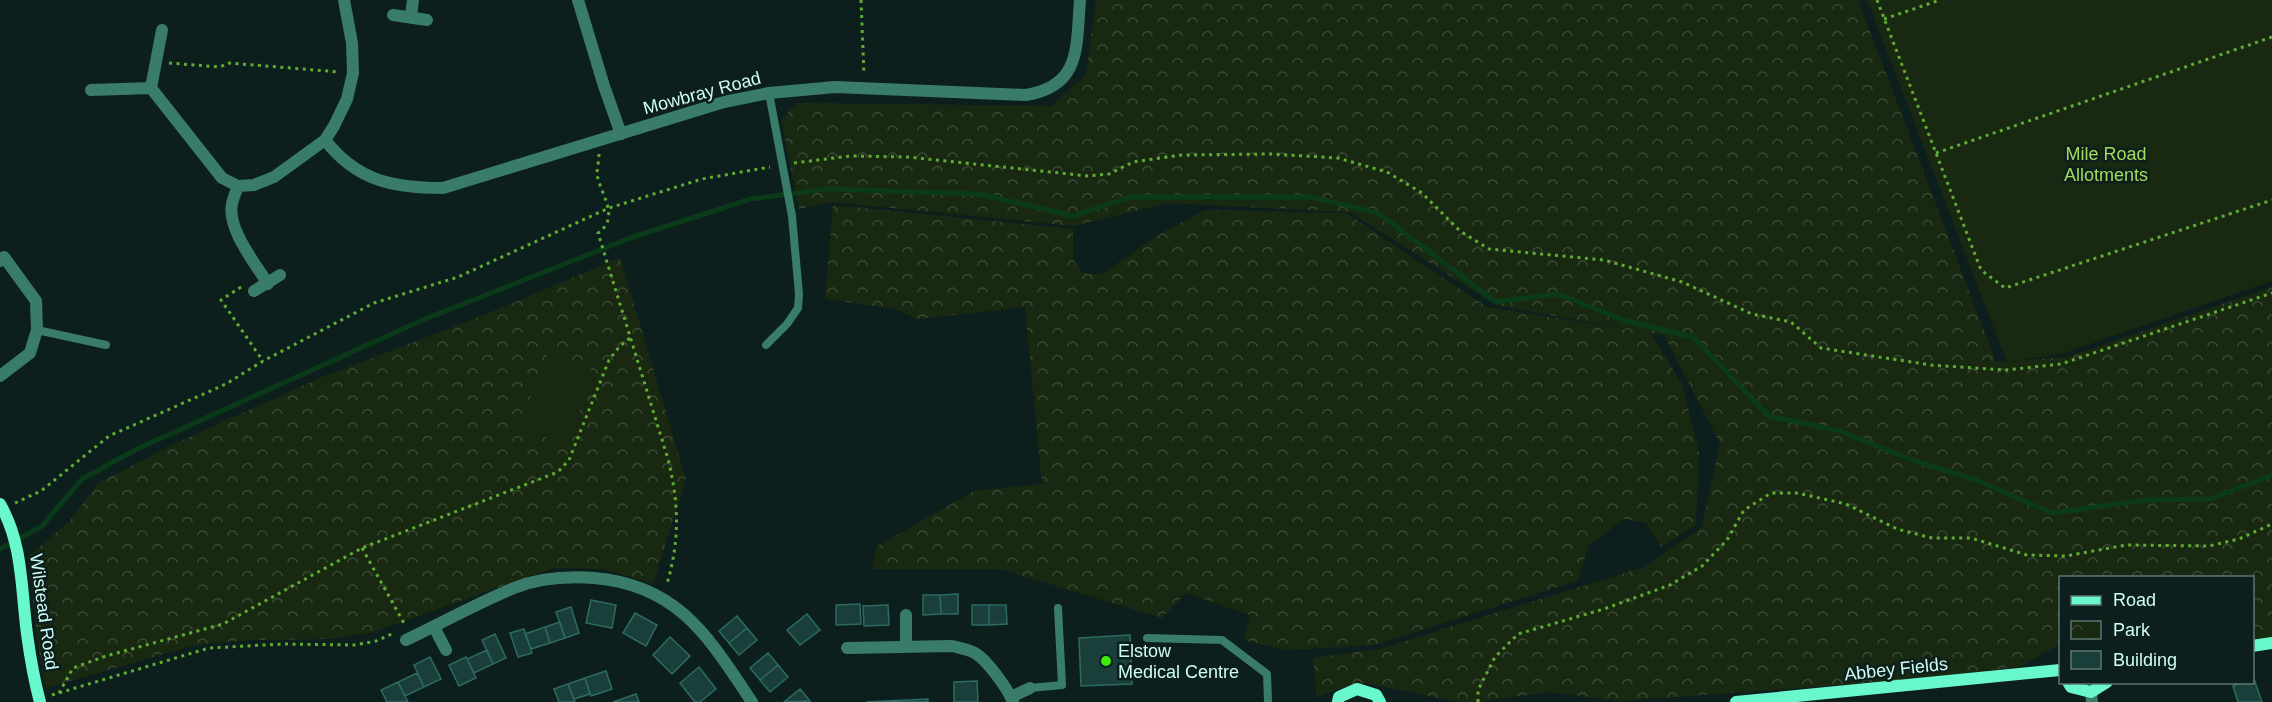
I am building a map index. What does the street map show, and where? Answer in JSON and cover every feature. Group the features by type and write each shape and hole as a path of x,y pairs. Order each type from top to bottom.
{"street":[{"path":"162,30 151,88 222,178 238,186 254,185 274,177 325,140 334,126 347,99 353,73 352,43 344,0"},
{"path":"411,16 413,0"},
{"path":"578,0 621,134"},
{"name":"Mowbray Road","path":"325,140 345,163 373,178 408,188 442,188 724,102 769,93 836,87 1026,95 1043,92 1058,83 1070,71 1075,53 1080,0"},
{"path":"393,15 427,20"},
{"path":"91,90 151,88"},
{"path":"238,186 231,217 236,231 268,284"},
{"path":"0,376 30,353 38,330 36,301 1,257"},
{"path":"254,291 280,275"},
{"name":"Wilstead Road","path":"2,506 13,528 20,562 27,635 39,700"},
{"path":"403,633 434,627 515,588 544,580 576,577 605,579 629,584 663,598 687,616 713,643 752,702"},
{"path":"906,615 906,647"},
{"path":"434,627 446,650"},
{"path":"2254,646 2272,643"},
{"path":"847,648 952,646 976,654 985,662 1012,700 1030,688"},
{"name":"Abbey Fields","path":"1736,702 2059,669"},
{"path":"2069,684 2091,697 2105,684"},
{"path":"1338,702 1339,697 1357,689 1376,695 1380,702"}],"lane":[{"path":"766,345 787,324 798,308 799,294 792,216 769,93"},
{"path":"38,330 106,345"},
{"path":"1030,688 1062,685 1058,608"},
{"path":"1148,638 1222,640 1267,674 1268,702"}],"path":[{"path":"861,0 864,88"},
{"path":"1877,0 1981,270 2005,288 2272,200"},
{"path":"1884,19 1940,0"},
{"path":"1936,153 2272,37"},
{"path":"156,62 220,67 228,63 353,73"},
{"path":"601,140 597,174 609,208 609,220 605,228 598,233 676,491 678,528 673,561 663,598"},
{"path":"2,506 41,491 109,436 226,384 263,361 374,303 458,277 609,208 702,179 850,156 908,158 1088,176 1109,174 1133,162 1181,155 1271,154 1338,158 1388,172 1422,193 1460,231 1489,249 1604,260 1682,282 1752,314 1791,322 1821,348 1931,366 2006,370 2061,364 2272,293"},
{"path":"254,291 246,284 221,300 263,361"},
{"path":"59,693 73,668 106,656 223,624 362,549 558,472 569,460 609,360 619,347 630,339"},
{"path":"1478,702 1478,690 1495,657 1518,634 1604,609 1670,585 1702,566 1727,540 1744,510 1771,493 1797,493 1846,504 1897,529 1932,538 1971,538 2027,555 2066,556 2126,545 2209,546 2239,539 2272,524"},
{"path":"39,700 209,648 283,644 356,645 403,633 362,549"}],"green space":[{"path":"1096,0 1858,0 1996,362 2067,357 2272,287 2272,637 2254,640 2254,576 2059,576 2059,645 2019,667 1898,681 1617,701 1550,692 1478,702 1458,702 1364,683 1317,697 1313,658 1379,649 1644,567 1702,527 1720,443 1664,335 1650,333 1682,384 1699,452 1696,525 1661,547 1646,523 1624,519 1589,545 1577,581 1374,645 1287,650 1244,640 1250,615 1186,593 1162,618 1000,569 872,569 877,546 974,491 1042,484 1025,307 918,319 895,309 825,299 833,205 1073,229 1073,259 1083,273 1100,275 1165,231 1205,210 1346,213 1487,307 1643,332 1496,305 1350,212 1168,203 1073,226 833,202 799,209 781,120 797,103 1052,106 1086,74"},
{"name":"Mile Road Allotments","path":"1867,0 2272,0 2272,281 2064,353 2007,362"},
{"path":"620,258 686,479 653,584 604,569 553,568 374,632 331,639 251,640 195,645 46,688 38,646 28,556 69,522 98,483 174,444 320,378 484,315"},
{"path":"548,352 595,371 566,445 519,427"}],"building":[{"path":"958,594 958,614 941,614 940,595"},
{"path":"923,595 940,595 941,614 923,615"},
{"path":"591,600 616,605 612,628 586,623"},
{"path":"860,604 861,624 836,625 836,605"},
{"path":"888,605 889,625 864,626 863,606"},
{"path":"972,605 989,605 989,625 972,625"},
{"path":"989,605 1006,605 1007,624 989,625"},
{"path":"571,607 579,633 565,638 556,612"},
{"path":"635,613 657,625 646,646 623,633"},
{"path":"807,614 820,630 800,645 787,630"},
{"path":"737,616 747,628 729,643 719,631"},
{"path":"560,622 565,638 550,643 545,627"},
{"path":"545,627 550,643 531,649 525,634"},
{"path":"747,628 757,640 739,655 729,643"},
{"path":"524,629 532,653 518,657 510,633"},
{"path":"495,634 506,658 493,664 482,640"},
{"name":"Elstow Medical Centre","path":"1130,635 1132,684 1081,686 1079,638"},
{"path":"670,637 690,656 672,674 653,655"},
{"path":"487,650 493,664 474,673 467,659"},
{"path":"768,653 778,665 760,680 750,668"},
{"path":"430,657 441,679 424,687 414,665"},
{"path":"466,657 476,678 459,686 449,665"},
{"path":"778,665 788,677 770,692 760,680"},
{"path":"699,667 716,689 700,702 695,702 680,683"},
{"path":"606,671 612,689 591,696 585,678"},
{"path":"417,673 424,687 405,696 398,682"},
{"path":"585,678 590,694 574,699 568,684"},
{"path":"2254,679 2262,702 2238,702 2233,686 2254,684"},
{"path":"977,681 978,702 954,702 954,682"},
{"path":"398,682 408,702 387,702 381,690"},
{"path":"568,684 575,702 559,702 554,689"},
{"path":"800,689 810,701 784,702"},
{"path":"636,694 639,702 613,702"},
{"path":"928,699 928,702 866,702"}],"waterway":[{"path":"0,549 42,526 82,479 137,449 425,319 633,237 751,199 828,189 979,194 1073,216 1129,197 1311,197 1378,213 1496,302 1558,294 1626,321 1693,337 1769,416 1840,431 1915,461 1976,480 2052,513 2147,500 2211,499 2272,475"}],"place":[{"name":"Elstow Medical Centre","path":"1106,661"}]}
